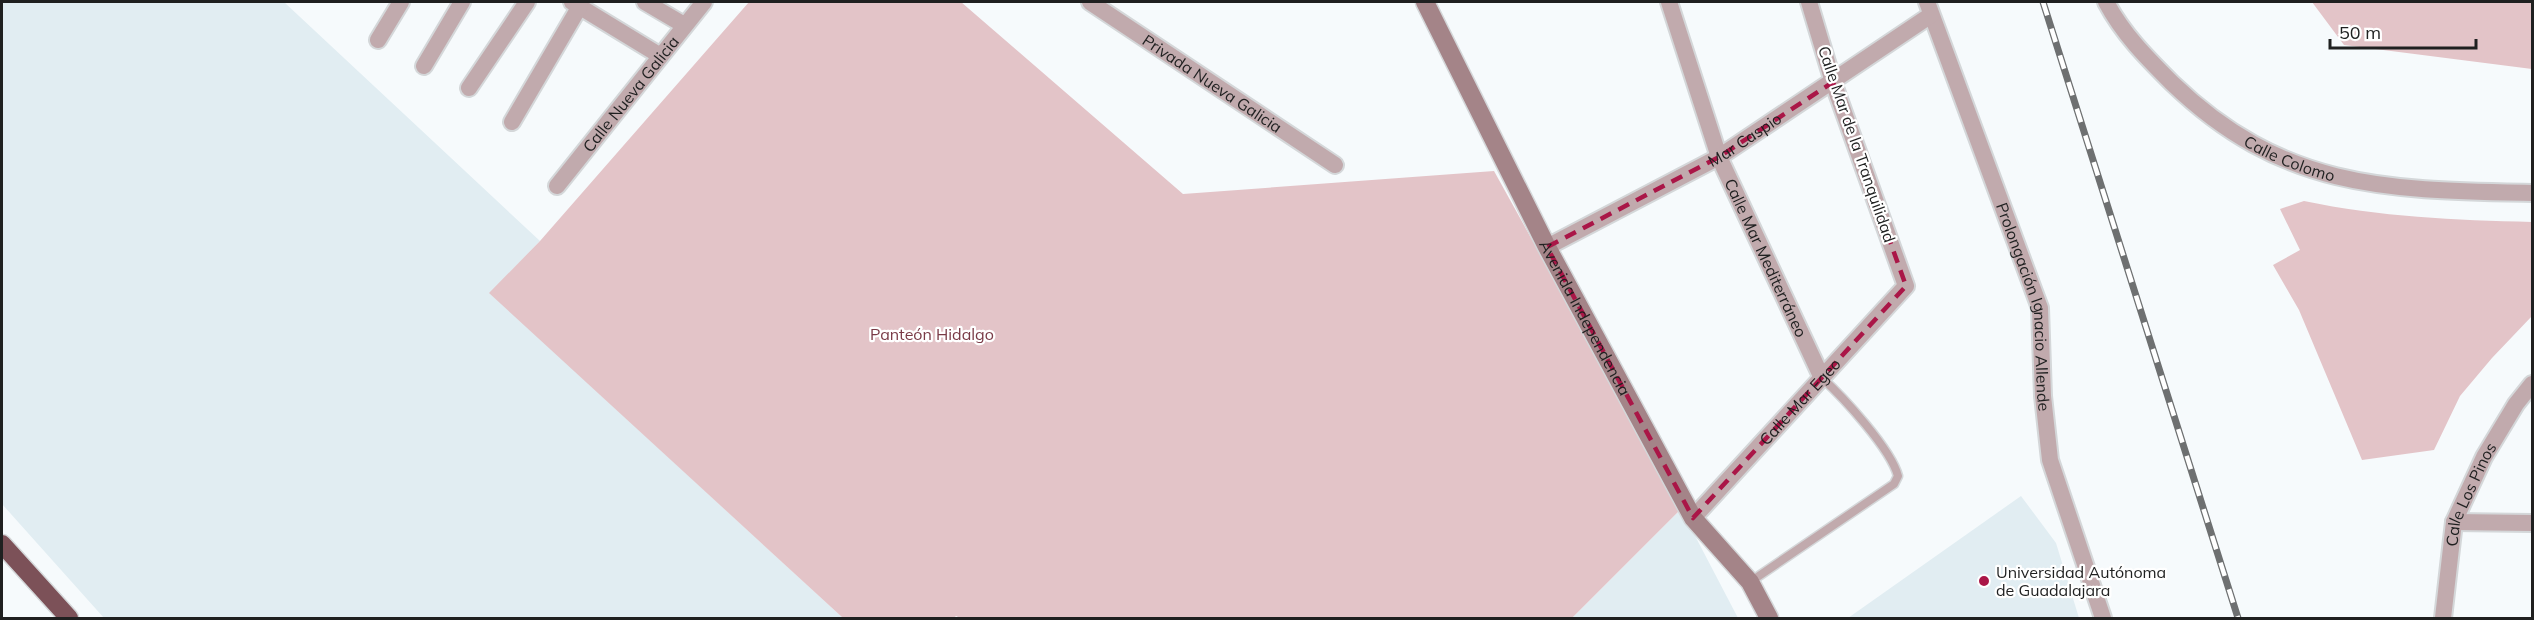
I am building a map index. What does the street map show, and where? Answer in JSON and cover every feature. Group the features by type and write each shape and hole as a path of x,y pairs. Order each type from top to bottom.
{"highway":[{"path":"2,544 69,618"}],"main road":[{"name":"Avenida Independencia","path":"1425,2 1547,247 1693,518 1750,582 1769,618"}],"street":[{"path":"378,40 401,2"},
{"path":"423,66 462,2"},
{"path":"469,88 527,2"},
{"path":"645,2 684,25"},
{"name":"Calle Nueva Galicia","path":"557,186 659,55 704,2"},
{"name":"Privada Nueva Galicia","path":"1090,2 1335,165"},
{"name":"Calle Mar Mediterráneo","path":"1669,2 1719,157 1822,378"},
{"name":"Calle Mar de la Tranquilidad","path":"1809,2 1833,81 1906,286"},
{"name":"Calle Colomo","path":"2106,2 2116,21 2136,47 2187,97 2243,138 2298,166 2372,185 2442,191 2532,193"},
{"path":"512,122 576,4 659,55"},
{"name":"Mar Caspio","path":"1547,247 1719,157 1833,81 1929,8"},
{"name":"Prolongación Ignacio Allende","path":"1929,8 2040,308 2043,396 2050,460 2103,618"},
{"name":"Calle Mar Egeo","path":"1693,518 1906,286"},
{"name":"Calle Los Pinos","path":"2443,618 2454,522 2484,456 2524,404 2532,384"},
{"path":"2454,522 2532,523"}],"lane":[{"path":"1750,582 1894,484 1898,476 1891,460 1848,402 1822,378"}],"highlighted area":[{"path":"1833,82 1906,286 1693,518 1547,247 1719,157"}],"shaded area":[{"path":"2,2 284,2 540,241 490,293 843,618 104,618 2,504"},
{"name":"Universidad Autónoma de Guadalajara","path":"2021,496 2056,543 2079,618 1848,618"},
{"path":"1681,509 1738,618 1572,618"}],"green space":[{"name":"Panteón Hidalgo","path":"749,2 961,2 1183,194 1494,171 1681,509 1572,618 960,618 956,616 954,618 843,618 489,293 540,241"},
{"path":"2312,2 2532,2 2532,69 2344,45"},
{"path":"2304,201 2389,214 2446,219 2532,222 2532,316 2460,396 2434,450 2362,460 2299,310 2273,265 2300,250 2280,209"}],"railway":[{"path":"2043,2 2238,618"}],"place":[{"name":"Universidad Autónoma de Guadalajara","path":"1984,581"}]}
